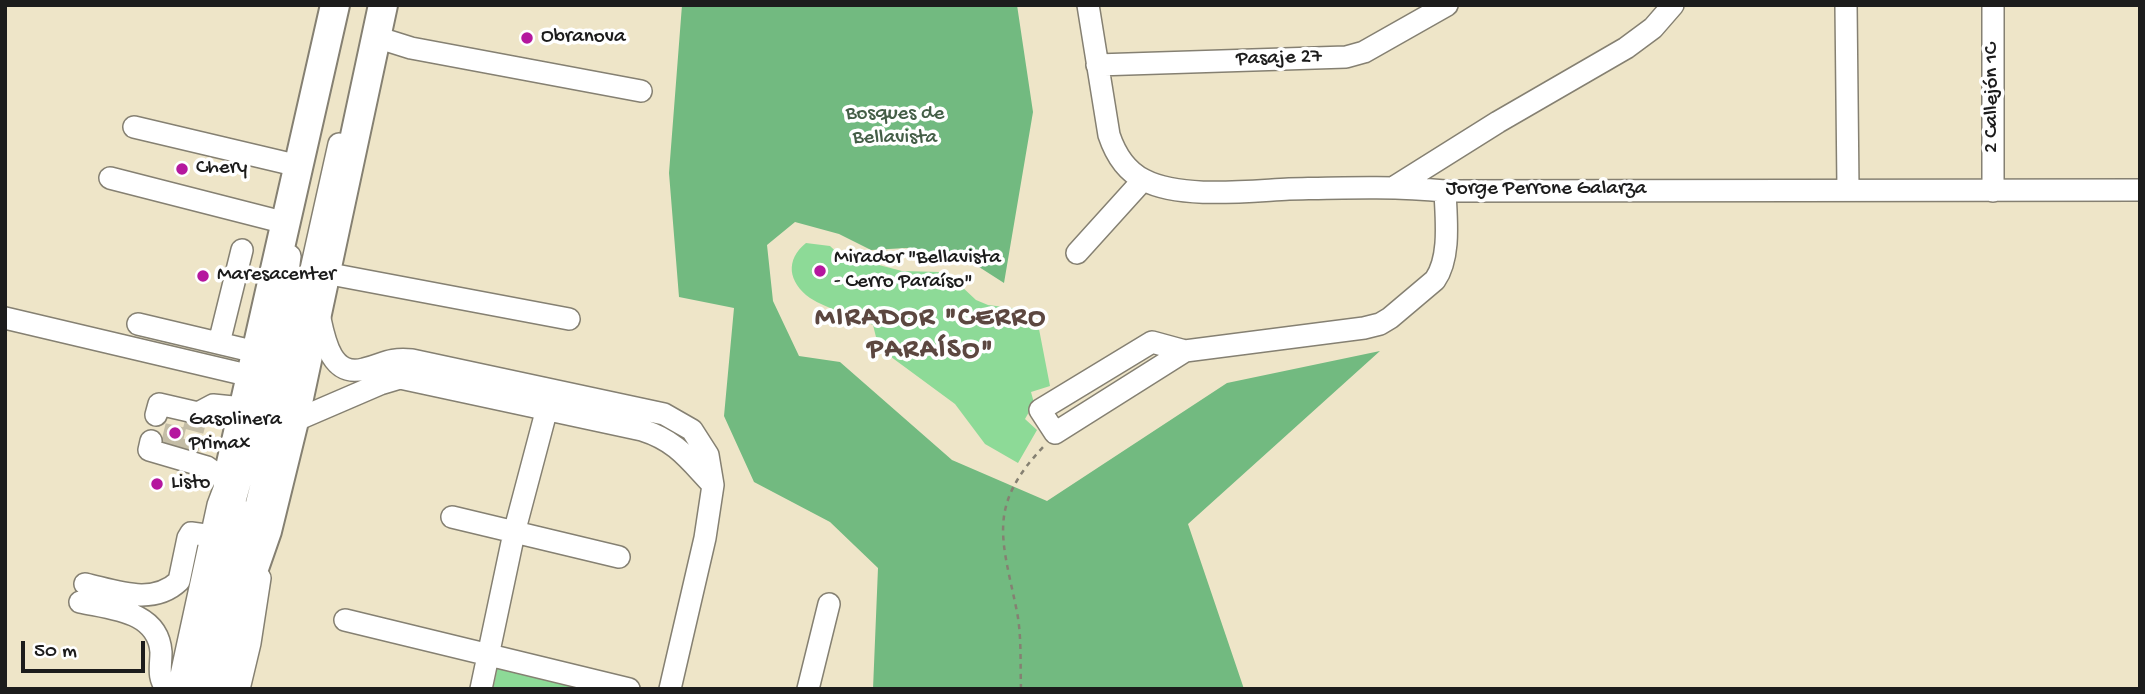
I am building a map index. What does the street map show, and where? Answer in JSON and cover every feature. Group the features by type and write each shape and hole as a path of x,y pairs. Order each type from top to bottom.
{"main road":[{"path":"196,689 233,508 227,481 335,5"},
{"path":"219,689 229,640 267,531 383,5"}],"street":[{"path":"233,508 260,412 284,303 289,262 349,5"},
{"path":"229,640 235,586 278,417 370,5"},
{"path":"1077,253 1143,180 1131,171 1114,148 1109,135 1088,5"},
{"name":"Pasaje 27","path":"1097,65 1346,57 1364,52 1447,5"},
{"path":"1396,186 1498,122 1626,48 1653,28 1673,5"},
{"path":"1846,5 1848,189"},
{"name":"2 Callejón 1C","path":"1993,5 1993,191"},
{"path":"376,37 411,48 641,91"},
{"path":"134,127 299,166"},
{"path":"110,178 286,223"},
{"name":"Jorge Perrone Galarza","path":"1143,180 1196,192 1396,186 1445,191 2140,190"},
{"path":"1055,433 1185,351 1364,328 1390,318 1435,280 1441,271 1446,220 1445,191"},
{"path":"219,343 242,250"},
{"path":"325,273 569,319"},
{"path":"318,309 328,351 344,368 364,369 385,361 412,360 549,401"},
{"path":"5,318 254,364"},
{"path":"138,324 219,343 254,364"},
{"path":"293,421 400,378 549,401 664,414 692,430 708,455 713,485 705,538 670,689"},
{"path":"481,689 514,533 549,401"},
{"path":"171,415 198,413 213,405 243,408"},
{"path":"163,447 207,467 227,481 218,505 178,689"},
{"path":"452,517 619,557"},
{"path":"239,689 250,643 267,531"},
{"path":"167,689 159,672 161,653 158,633 130,613 83,593 163,593 179,581 191,533 213,536"},
{"path":"808,689 829,604"},
{"path":"345,620 629,689"}],"path":[{"path":"1021,689 1020,639 1003,550 1002,521 1011,491 1026,464 1055,433"}],"green space":[{"name":"Bosques de Bellavista","path":"682,5 1017,5 1033,112 1004,283 965,258 906,248 871,250 839,234 795,222 767,245 773,301 799,356 840,362 952,460 1047,501 1227,383 1380,351 1188,524 1244,689 873,689 878,568 830,522 754,482 724,416 734,308 679,297 669,173"},
{"name":"MIRADOR \"CERRO PARAÍSO\"","path":"806,243 830,246 843,258 902,271 939,272 960,285 976,300 988,305 1012,308 1032,319 1039,329 1050,386 1031,392 1034,403 1025,419 1037,430 1018,463 985,444 955,404 883,351 873,325 824,306 803,292 794,278 792,264"},
{"path":"498,665 595,689 493,689"}],"tunnel":[{"path":"185,461 198,413"},
{"path":"171,446 177,421"}],"place":[{"name":"Obranova","path":"527,38"},
{"name":"Chery","path":"182,169"},
{"name":"Mirador \"Bellavista - Cerro Paraíso\"","path":"820,271"},
{"name":"Maresacenter","path":"203,276"},
{"name":"Gasolinera Primax","path":"175,433"},
{"name":"Listo","path":"157,484"}],"district":[{"name":"MIRADOR \"CERRO PARAÍSO\"","path":"931,336"}]}
